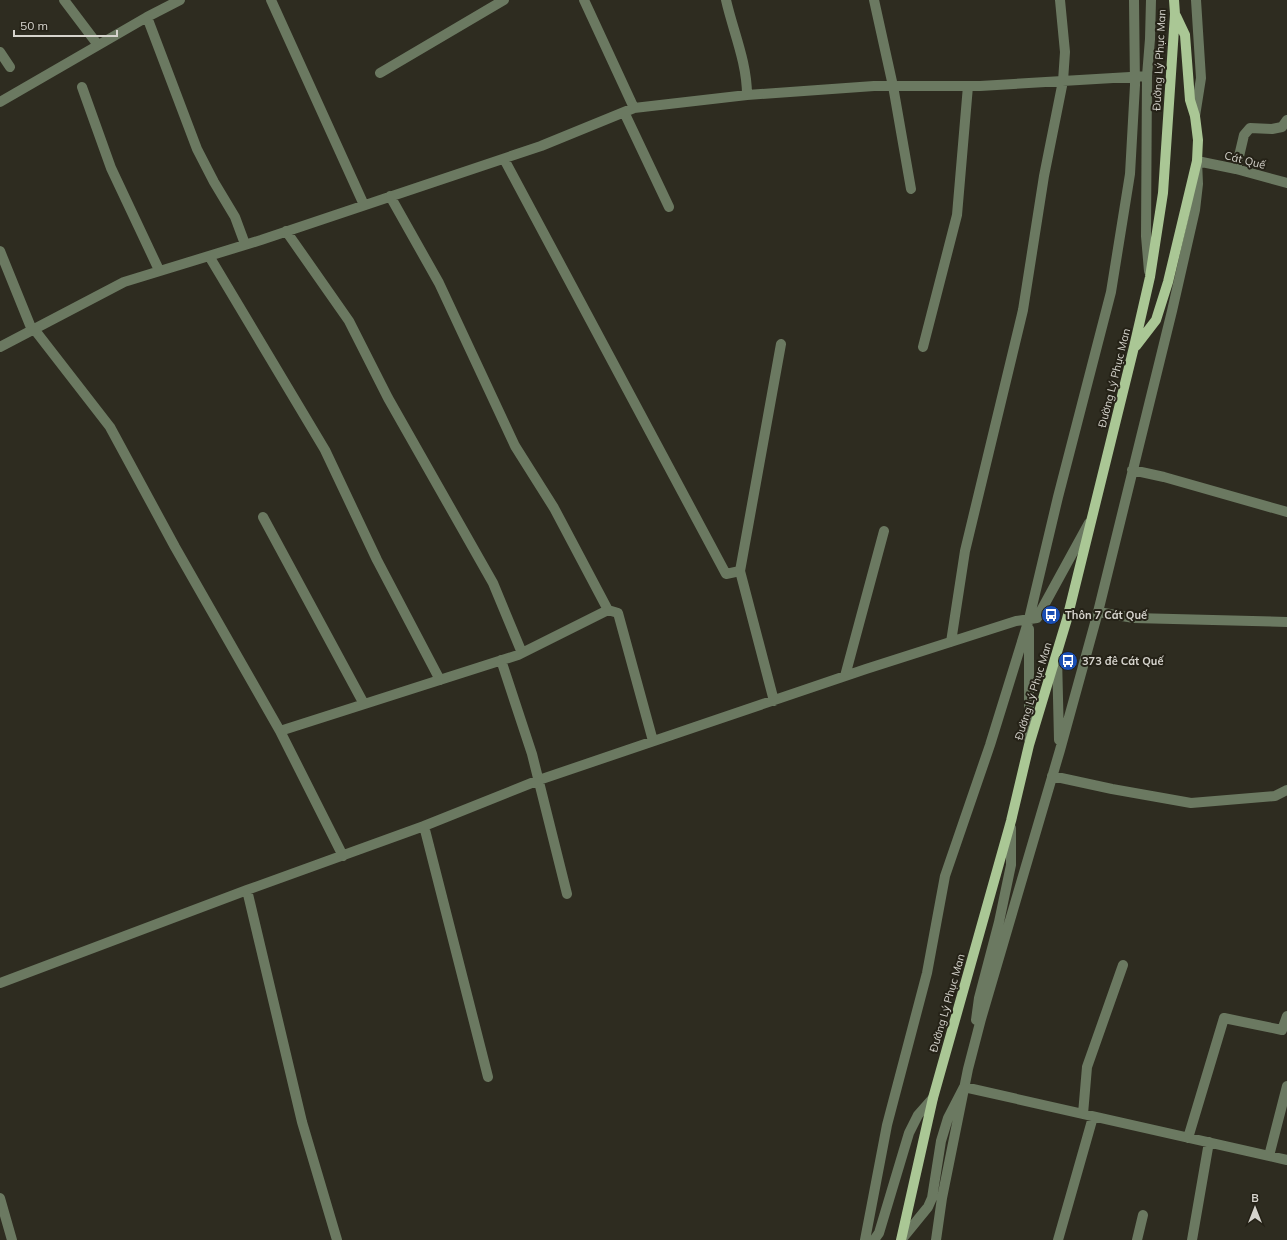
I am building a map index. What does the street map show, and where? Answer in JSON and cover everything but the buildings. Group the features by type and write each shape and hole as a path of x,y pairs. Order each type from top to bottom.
{"main road":[{"name":"Đường Lý Phục Man","path":"901,1239 933,1098 1011,820 1029,745 1057,655 1092,518 1150,277 1163,193 1176,14 1174,0"},
{"path":"1134,347 1156,320 1168,282 1197,161 1198,140 1195,116 1190,100 1185,35 1176,14"}],"street":[{"path":"64,0 98,45"},
{"path":"0,102 147,17 180,0"},
{"path":"271,0 364,205"},
{"path":"380,73 504,0"},
{"path":"584,0 634,108"},
{"path":"726,0 741,52 747,95"},
{"path":"874,0 892,86 911,190"},
{"path":"951,642 965,551 1023,310 1044,176 1063,81 1065,52 1060,0"},
{"path":"865,1240 887,1125 927,973 945,876 990,745 1030,619 1058,497 1111,292 1130,174 1134,77 1134,0"},
{"path":"1150,277 1146,236 1147,76 1152,0"},
{"path":"1195,116 1202,78 1196,0"},
{"path":"147,17 197,149 214,182 235,217 245,244"},
{"path":"0,52 10,67"},
{"path":"0,347 124,282 159,270 209,256 504,159 541,146 634,108 747,95 874,86 968,86 1147,76"},
{"path":"923,347 957,215 968,86"},
{"path":"82,87 111,168 159,270"},
{"path":"624,112 669,207"},
{"path":"1236,169 1244,134 1250,128 1272,129 1282,127 1287,120"},
{"path":"504,159 726,574 740,571"},
{"path":"936,1240 942,1198 968,1070 983,1012 1060,750 1098,612 1196,210 1198,184 1197,161"},
{"name":"Cát Quế","path":"1197,161 1236,169 1287,183"},
{"path":"390,196 439,283 514,446 554,508 608,610"},
{"path":"286,231 349,321 388,398 493,583 522,653"},
{"path":"0,251 33,330 110,427 175,547 280,731 343,856"},
{"path":"209,256 325,450 377,560 440,680"},
{"path":"774,701 740,571 781,344"},
{"path":"1132,470 1164,477 1287,512"},
{"path":"263,517 364,704"},
{"path":"0,983 247,890 424,826 539,780 845,676 1016,621 1037,618 1092,518"},
{"path":"845,676 884,530"},
{"path":"280,731 522,653 608,610 618,613 653,742"},
{"path":"1098,612 1134,618 1287,622"},
{"path":"1029,745 1030,619"},
{"path":"1057,655 1060,750"},
{"path":"501,660 532,754 567,894"},
{"path":"1052,776 1112,789 1191,803 1275,796 1287,790"},
{"path":"968,1070 979,998 1011,865 1011,820"},
{"path":"424,826 488,1077"},
{"path":"247,890 302,1122 337,1240"},
{"path":"1083,1114 1087,1067 1123,965"},
{"path":"1188,1138 1224,1018 1282,1030 1287,1016"},
{"path":"1269,1156 1287,1086"},
{"path":"964,1087 1287,1160"},
{"path":"901,1239 928,1207 932,1198 941,1141 948,1118 964,1087"},
{"path":"874,1240 879,1233 909,1133 918,1115 933,1098"},
{"path":"1058,1240 1093,1117"},
{"path":"1192,1240 1209,1142"},
{"path":"0,1198 12,1240"},
{"path":"1137,1240 1143,1215"}],"place":[{"name":"Thôn 7 Cát Quế","path":"1051,615"},
{"name":"373 đê Cát Quế","path":"1068,661"}]}
